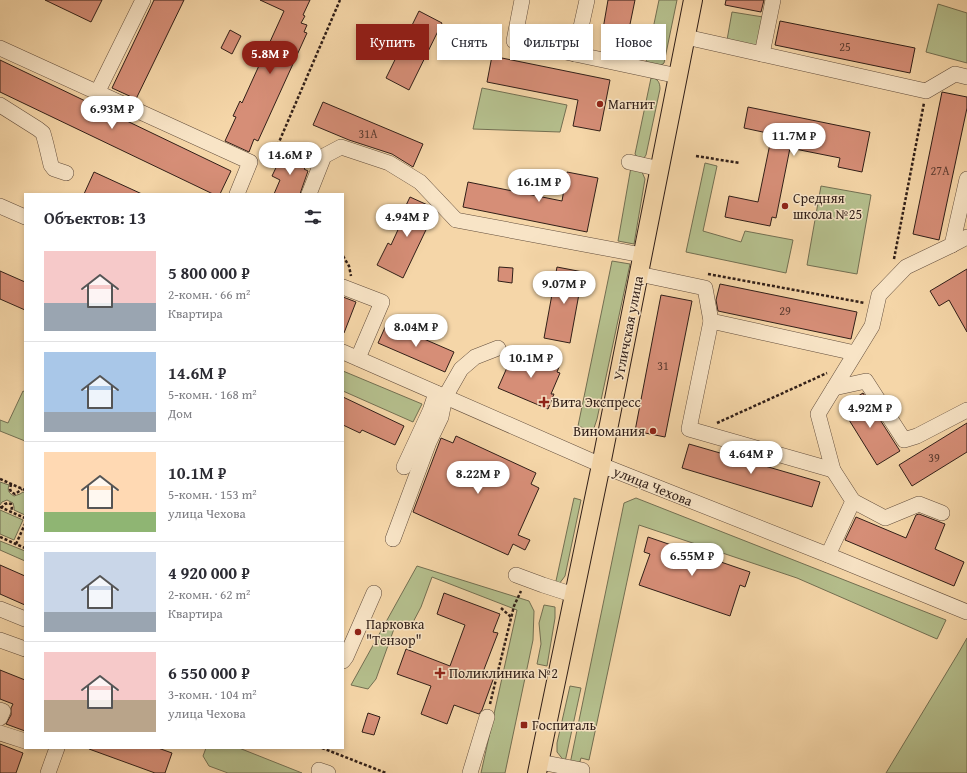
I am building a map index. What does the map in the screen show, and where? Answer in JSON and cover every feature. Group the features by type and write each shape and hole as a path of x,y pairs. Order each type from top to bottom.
{"main road":[{"name":"Угличская улица","path":"539,768 601,465 693,0"}],"street":[{"path":"97,93 143,0"},
{"path":"517,24 522,0"},
{"path":"582,24 587,0"},
{"path":"762,54 773,0"},
{"path":"686,37 926,90 955,74 967,77"},
{"path":"0,48 250,162 237,193"},
{"path":"593,58 678,76"},
{"path":"0,105 43,133 51,165 54,169 66,173"},
{"path":"309,193 324,156 341,147 389,163 420,182 456,220 642,255"},
{"path":"630,162 660,169"},
{"path":"952,245 967,179"},
{"path":"0,206 24,217"},
{"path":"942,514 919,504 885,518 852,501 833,470 818,414 872,326 879,295 906,267 967,237"},
{"path":"639,274 705,288 711,321 689,429 833,470"},
{"path":"344,287 382,302 358,358"},
{"path":"711,321 855,353"},
{"path":"404,467 430,411 461,369 475,357 498,348"},
{"name":"улица Чехова","path":"344,352 601,465 967,612"},
{"path":"834,388 866,381 904,440 917,436 967,410"},
{"path":"392,539 424,456 441,417 441,395"},
{"path":"828,555 852,501"},
{"path":"516,575 574,595"},
{"path":"344,660 374,593"},
{"path":"0,609 24,619"},
{"path":"0,640 24,649"},
{"path":"0,710 3,711 0,718"},
{"path":"470,773 487,717"},
{"path":"0,733 24,741"},
{"path":"48,773 52,749"},
{"path":"539,768 582,770"}],"path":[{"path":"250,162 276,149 340,0"},
{"path":"893,262 926,90"},
{"path":"696,156 740,163"},
{"path":"704,273 877,306"},
{"path":"698,431 828,373"},
{"path":"0,479 23,489"},
{"path":"11,484 11,492 15,494 23,489"},
{"path":"11,512 11,504 8,503 1,507 11,512 24,518"},
{"path":"16,544 24,526"},
{"path":"0,537 24,548"},
{"path":"487,717 511,617 521,591"},
{"path":"501,608 511,617"},
{"path":"325,749 386,773"}],"green space":[{"path":"659,0 677,0 666,53 666,24 654,24"},
{"path":"938,4 967,13 967,63 926,52"},
{"path":"732,12 763,17 758,46 727,40"},
{"path":"646,60 665,60 664,63 660,66 646,62"},
{"path":"651,78 658,81 660,89 646,155 644,158 637,157 635,154"},
{"path":"482,88 567,105 560,132 473,129"},
{"path":"705,163 717,166 703,231 741,242 745,231 793,240 786,273 686,252"},
{"path":"631,167 642,172 645,179 634,244 618,241"},
{"path":"821,186 871,195 857,274 807,265"},
{"path":"612,261 630,264 597,419 594,428 589,430 578,426"},
{"path":"344,371 422,404 413,422 344,391"},
{"path":"23,391 24,441 0,431 0,420 8,423"},
{"path":"0,482 9,485 9,492 14,496 24,492 24,515 14,510 13,503 7,500 2,502 0,505"},
{"path":"574,498 581,500 565,576 559,584 556,581"},
{"path":"636,498 946,620 937,639 797,578 639,525 589,760 581,758 579,765 570,764 624,503"},
{"path":"0,510 23,520 14,540 0,534"},
{"path":"0,541 24,551 24,561 0,550"},
{"path":"417,566 529,601 534,611 533,640 505,773 481,773 517,610 432,577 421,607 411,626 404,628 395,626 376,679 368,689 351,685"},
{"path":"544,605 555,607 555,618 547,666 537,664 541,644 539,623"},
{"path":"967,638 967,773 886,773 959,652"},
{"path":"570,686 581,688 565,762 557,752 557,743"},
{"path":"206,749 242,749 302,773 228,773 209,766 203,756"}],"building":[{"path":"45,0 102,0 91,22"},
{"path":"154,0 184,0 136,99 112,88"},
{"path":"260,0 310,0 301,23 307,25 304,32 307,33 258,141 254,139 249,152 225,141 236,117 233,116 240,101 242,103 262,59 260,58 267,43 269,44 284,11"},
{"path":"608,0 635,0 630,24 604,24"},
{"path":"726,0 764,0 761,12 725,5"},
{"path":"419,11 442,23 437,24 437,33 429,49 429,24 413,24"},
{"path":"780,21 915,48 910,73 775,45"},
{"path":"230,30 241,36 232,54 221,48"},
{"path":"502,58 610,80 600,131 573,126 578,100 487,82 491,60 502,60"},
{"path":"0,60 231,171 220,193 211,193 0,92"},
{"path":"395,60 424,60 409,90 386,78"},
{"path":"942,92 967,97 967,108 939,240 913,234"},
{"path":"323,102 423,144 413,167 392,154 349,140 313,125"},
{"path":"748,107 870,132 862,172 838,167 840,158 790,148 776,218 772,217 770,226 725,217 729,196 758,202 772,134 744,128"},
{"path":"283,153 295,158 294,162 306,167 304,169 308,171 300,193 274,193 280,180 272,176"},
{"path":"94,172 140,193 84,193"},
{"path":"567,172 598,178 587,232 463,207 468,182 562,201"},
{"path":"410,197 432,207 435,211 403,278 377,265 388,243 391,245 402,221 399,220"},
{"path":"499,267 513,268 512,283 498,281"},
{"path":"557,267 583,272 570,343 544,338"},
{"path":"967,269 967,332 949,300 939,306 930,291"},
{"path":"0,271 24,282 24,310 0,299"},
{"path":"720,284 857,312 851,339 718,311 716,300"},
{"path":"661,295 692,301 665,437 635,431"},
{"path":"344,297 356,302 344,333"},
{"path":"387,323 454,352 445,372 378,343"},
{"path":"520,353 532,358 533,356 559,367 557,372 560,373 551,394 554,394 548,409 498,388 513,354 518,356"},
{"path":"863,393 900,451 877,465 841,407"},
{"path":"344,397 404,426 395,445 362,430 360,433 344,425"},
{"path":"967,423 967,452 912,486 899,465"},
{"path":"456,436 536,473 531,484 539,488 518,535 530,540 525,550 513,544 508,555 413,512 441,438 453,443"},
{"path":"689,444 820,482 812,507 682,468"},
{"path":"919,514 945,524 935,549 964,562 954,586 845,540 856,517 906,538 916,515"},
{"path":"648,537 750,572 745,587 740,585 730,616 639,585 650,554 644,552"},
{"path":"0,565 24,576 24,605 0,594"},
{"name":"Поликлиника №2","path":"444,593 500,614 493,632 498,633 483,672 494,677 482,710 479,714 454,705 447,724 421,714 431,686 397,674 406,649 450,666 465,625 437,614"},
{"path":"0,670 24,680 24,731 6,724 11,715 11,708 13,704 0,699"},
{"path":"368,713 380,717 374,735 362,732"},
{"path":"0,744 23,753 16,773 0,773"},
{"path":"89,749 161,749 172,753 165,773 155,773"}],"place":[{"name":"Магнит","path":"600,104"},
{"name":"Средняя школа №25","path":"785,206"},
{"name":"Вита Экспресс","path":"544,402"},
{"name":"Виномания","path":"653,431"},
{"name":"Парковка \"Тензор\"","path":"358,632"},
{"name":"Поликлиника №2","path":"440,673"},
{"name":"Госпиталь","path":"524,725"}]}
